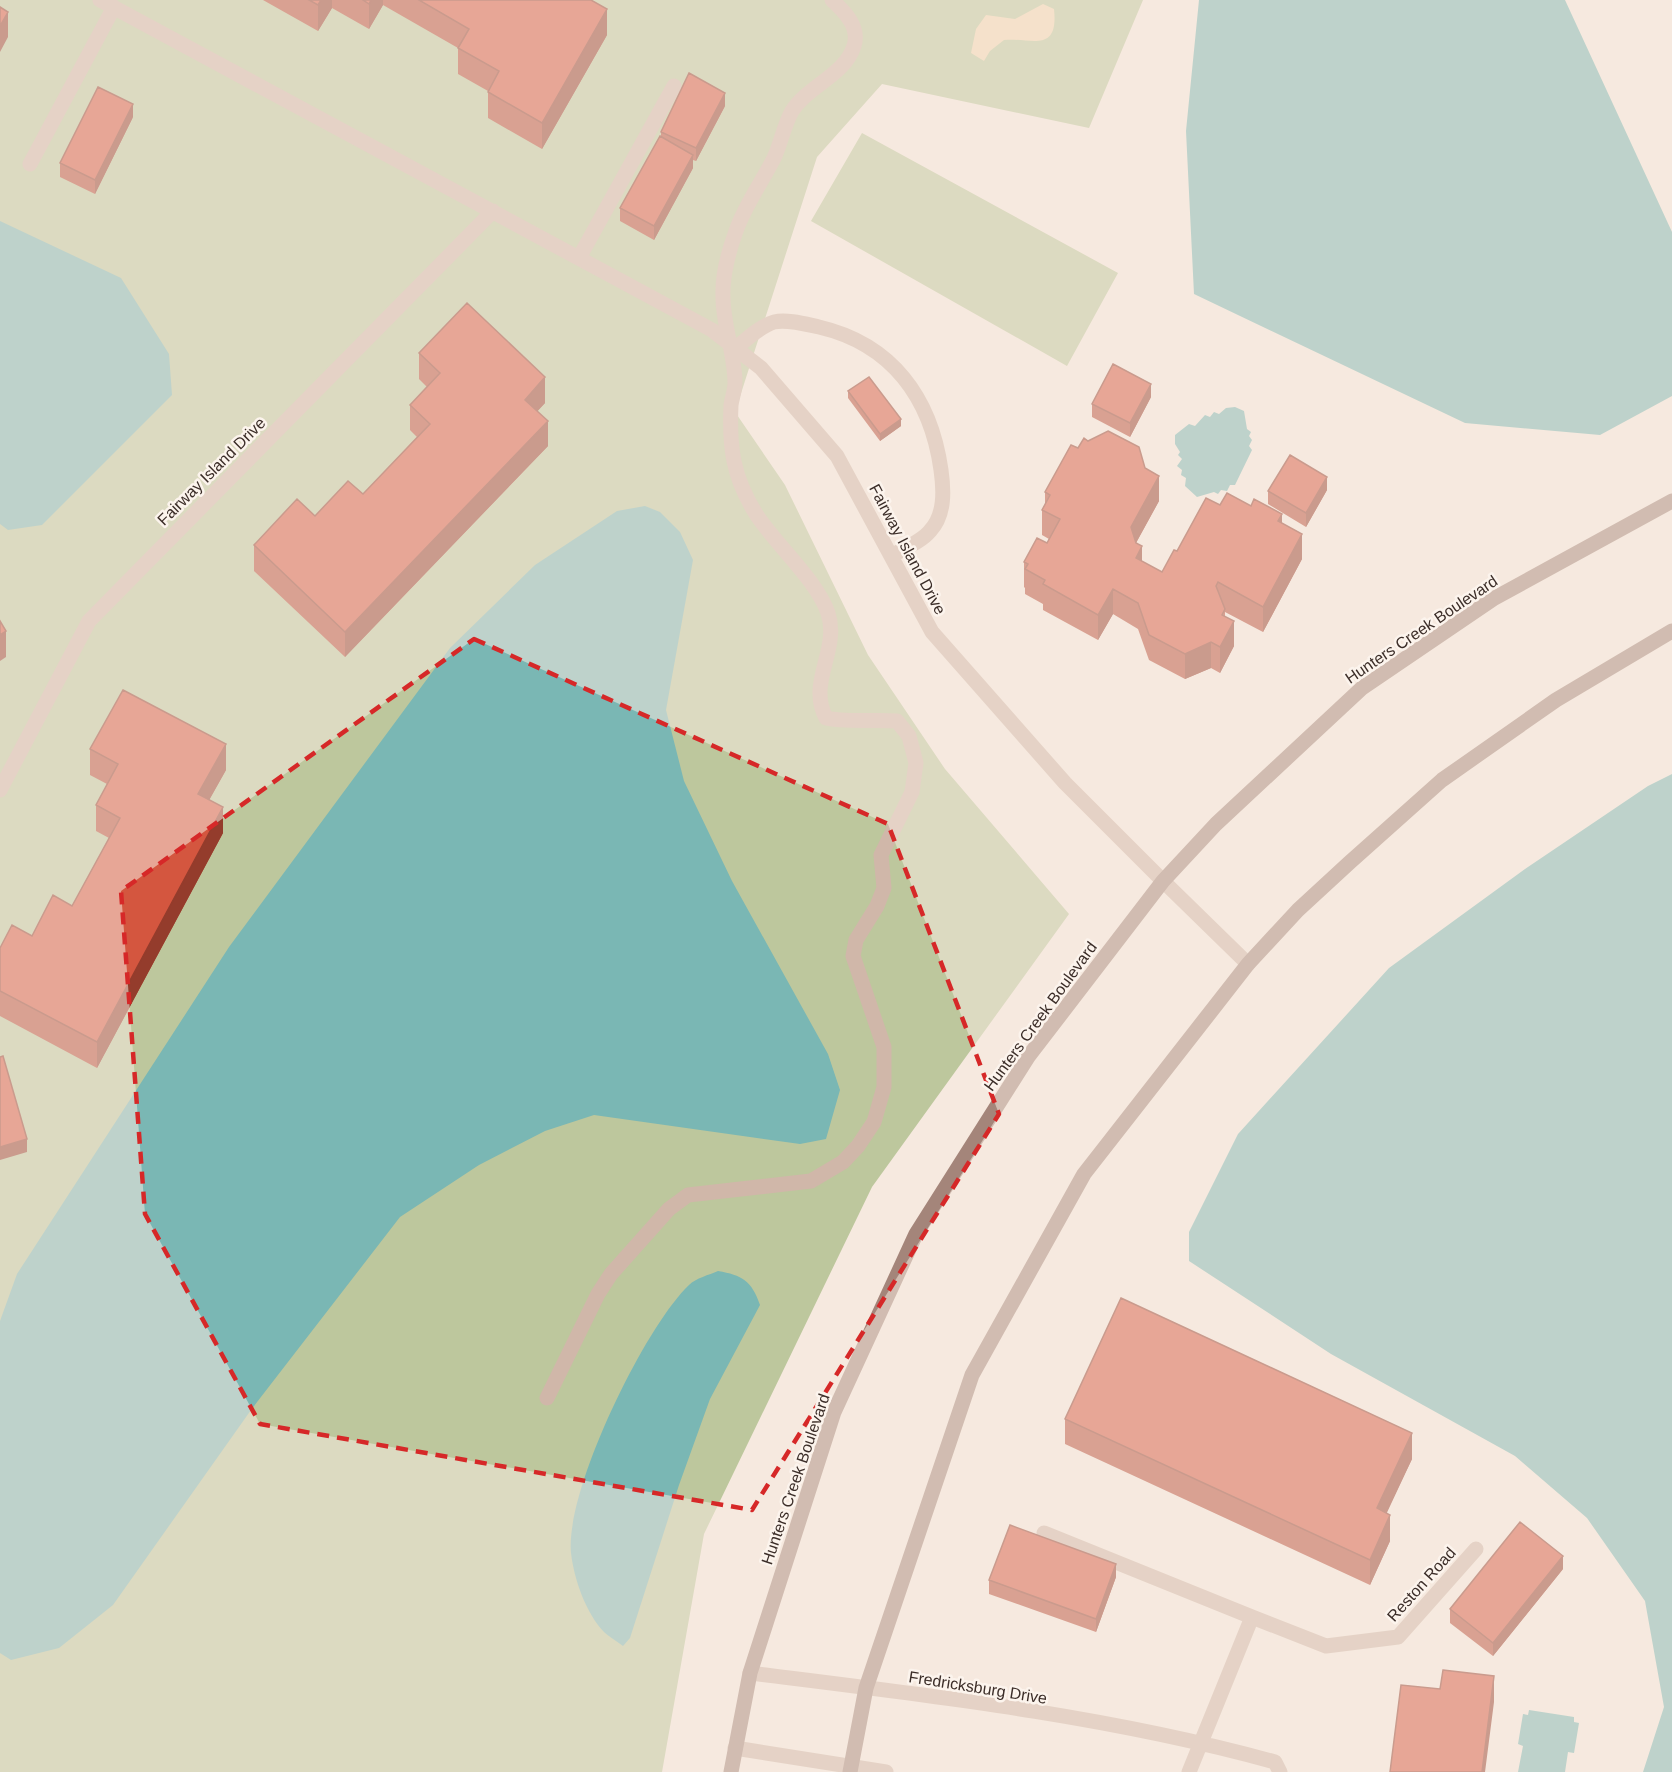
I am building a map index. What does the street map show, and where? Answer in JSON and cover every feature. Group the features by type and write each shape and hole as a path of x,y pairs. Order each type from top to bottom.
{"street":[{"path":"547,1398 598,1294 612,1274 669,1209 688,1195 811,1180 843,1162 858,1146 874,1122 884,1087 884,1047 853,956 856,940 877,906 884,888 881,855 912,792 916,763 909,736 897,721 870,718 836,720 826,718 822,710 820,674 830,652 832,633 827,611 811,585 755,513 731,455 731,403 735,384 733,346 723,297 736,230 774,157 792,112 807,93 846,62 854,45 855,28 848,15 832,0"},
{"path":"30,164 107,4"},
{"name":"Fairway Island Drive","path":"107,4 712,330 761,368 837,456 932,632 1065,783 1248,964"},
{"path":"579,258 674,86"},
{"name":"Fairway Island Drive","path":"0,790 88,621 492,212"},
{"path":"733,346 775,322 798,322 829,329 862,342 890,362 914,391 928,416 938,452 943,487 941,513 929,532 891,556"},
{"name":"Hunters Creek Boulevard","path":"731,1772 750,1673 834,1412 916,1234 1028,1057 1163,881 1216,824 1362,688 1493,599 1672,501"},
{"path":"850,1769 866,1688 972,1375 1084,1174 1248,964 1298,910 1442,780 1556,700 1672,631"},
{"name":"Reston Road","path":"1044,1533 1326,1646 1398,1637 1476,1548"},
{"path":"1188,1772 1252,1617"},
{"name":"Fredricksburg Drive","path":"750,1673 987,1705 1199,1741 1275,1762 1280,1772"},
{"path":"735,1748 850,1769 886,1772"}],"highlighted area":[{"path":"474,639 888,824 999,1114 752,1510 260,1424 145,1214 121,891"}],"green space":[{"path":"0,0 1143,0 1089,128 882,84 817,157 735,412 785,485 868,655 945,769 1069,914 872,1187 704,1534 662,1772 0,1772"},
{"path":"862,133 1118,273 1067,366 811,221"}],"sand":[{"path":"1043,4 1054,9 1052,33 1047,38 1040,41 1004,40 990,51 984,61 971,53 976,29 986,15 1015,19"}],"water":[{"path":"1199,0 1565,0 1672,232 1672,396 1600,435 1465,423 1194,294 1186,131"},
{"path":"0,221 121,278 169,354 172,395 42,525 8,530 0,524"},
{"path":"1235,407 1244,411 1247,429 1251,432 1249,436 1252,440 1249,446 1252,450 1235,485 1230,485 1227,491 1221,490 1218,494 1214,492 1197,497 1185,486 1186,478 1181,475 1182,470 1177,466 1182,459 1178,455 1180,452 1175,444 1175,435 1189,424 1195,426 1205,415 1210,417 1214,412 1219,414 1226,408"},
{"path":"645,506 660,512 680,532 693,560 666,710 684,781 732,881 828,1054 840,1090 826,1139 800,1144 594,1115 545,1131 479,1165 400,1217 251,1410 113,1605 59,1648 11,1660 0,1653 0,1321 17,1274 229,947 450,648 535,565 617,511"},
{"path":"1672,774 1672,1772 1643,1772 1664,1707 1645,1601 1587,1518 1515,1456 1331,1354 1189,1261 1189,1232 1238,1134 1389,968 1525,869 1648,786"},
{"path":"718,1271 745,1280 760,1305 710,1399 679,1485 630,1638 623,1646 606,1634 586,1606 575,1574 571,1553 573,1525 581,1491 611,1412 630,1372 651,1336 671,1306 689,1285"},
{"path":"1529,1710 1574,1717 1574,1722 1579,1723 1574,1753 1568,1752 1565,1772 1518,1772 1523,1746 1518,1744 1523,1714 1528,1715"}],"building":[{"path":"309,0 321,0 318,5"},
{"path":"419,0 591,0 607,9 542,123 488,92 499,71 458,48 469,29"},
{"path":"0,7 8,12 0,26"},
{"path":"689,73 725,93 696,148 661,132"},
{"path":"98,87 133,104 95,180 60,163"},
{"path":"660,136 693,155 654,226 620,208"},
{"path":"467,303 545,377 525,400 548,421 345,632 254,545 297,499 315,516 348,481 363,494 430,424 410,405 440,373 419,353"},
{"path":"1113,364 1151,384 1130,423 1092,404"},
{"path":"869,377 901,419 880,434 848,391"},
{"path":"1108,431 1139,447 1145,468 1159,476 1131,527 1136,543 1142,546 1136,558 1162,572 1174,550 1177,551 1206,498 1220,505 1227,493 1251,506 1254,499 1282,514 1278,521 1302,534 1263,607 1218,582 1216,586 1225,609 1222,615 1234,621 1220,647 1211,642 1185,654 1149,635 1138,603 1113,589 1098,615 1043,584 1045,580 1025,569 1028,564 1024,562 1037,538 1047,543 1060,519 1042,510 1050,495 1045,492 1071,445 1078,448 1084,438 1088,441"},
{"path":"1290,455 1327,477 1306,513 1268,491"},
{"path":"0,621 6,631 0,635"},
{"path":"123,690 226,744 198,794 223,807 97,1042 0,991 0,948 12,925 32,936 53,895 72,906 120,818 96,805 118,764 90,749"},
{"path":"3,1056 27,1139 0,1147 0,1057"},
{"path":"1121,1298 1412,1433 1377,1508 1390,1515 1370,1560 1065,1419"},
{"path":"1520,1522 1563,1556 1493,1643 1450,1609"},
{"path":"1010,1525 1116,1564 1096,1619 989,1580"},
{"path":"1443,1670 1494,1676 1482,1772 1390,1772 1401,1685 1440,1689"}]}
